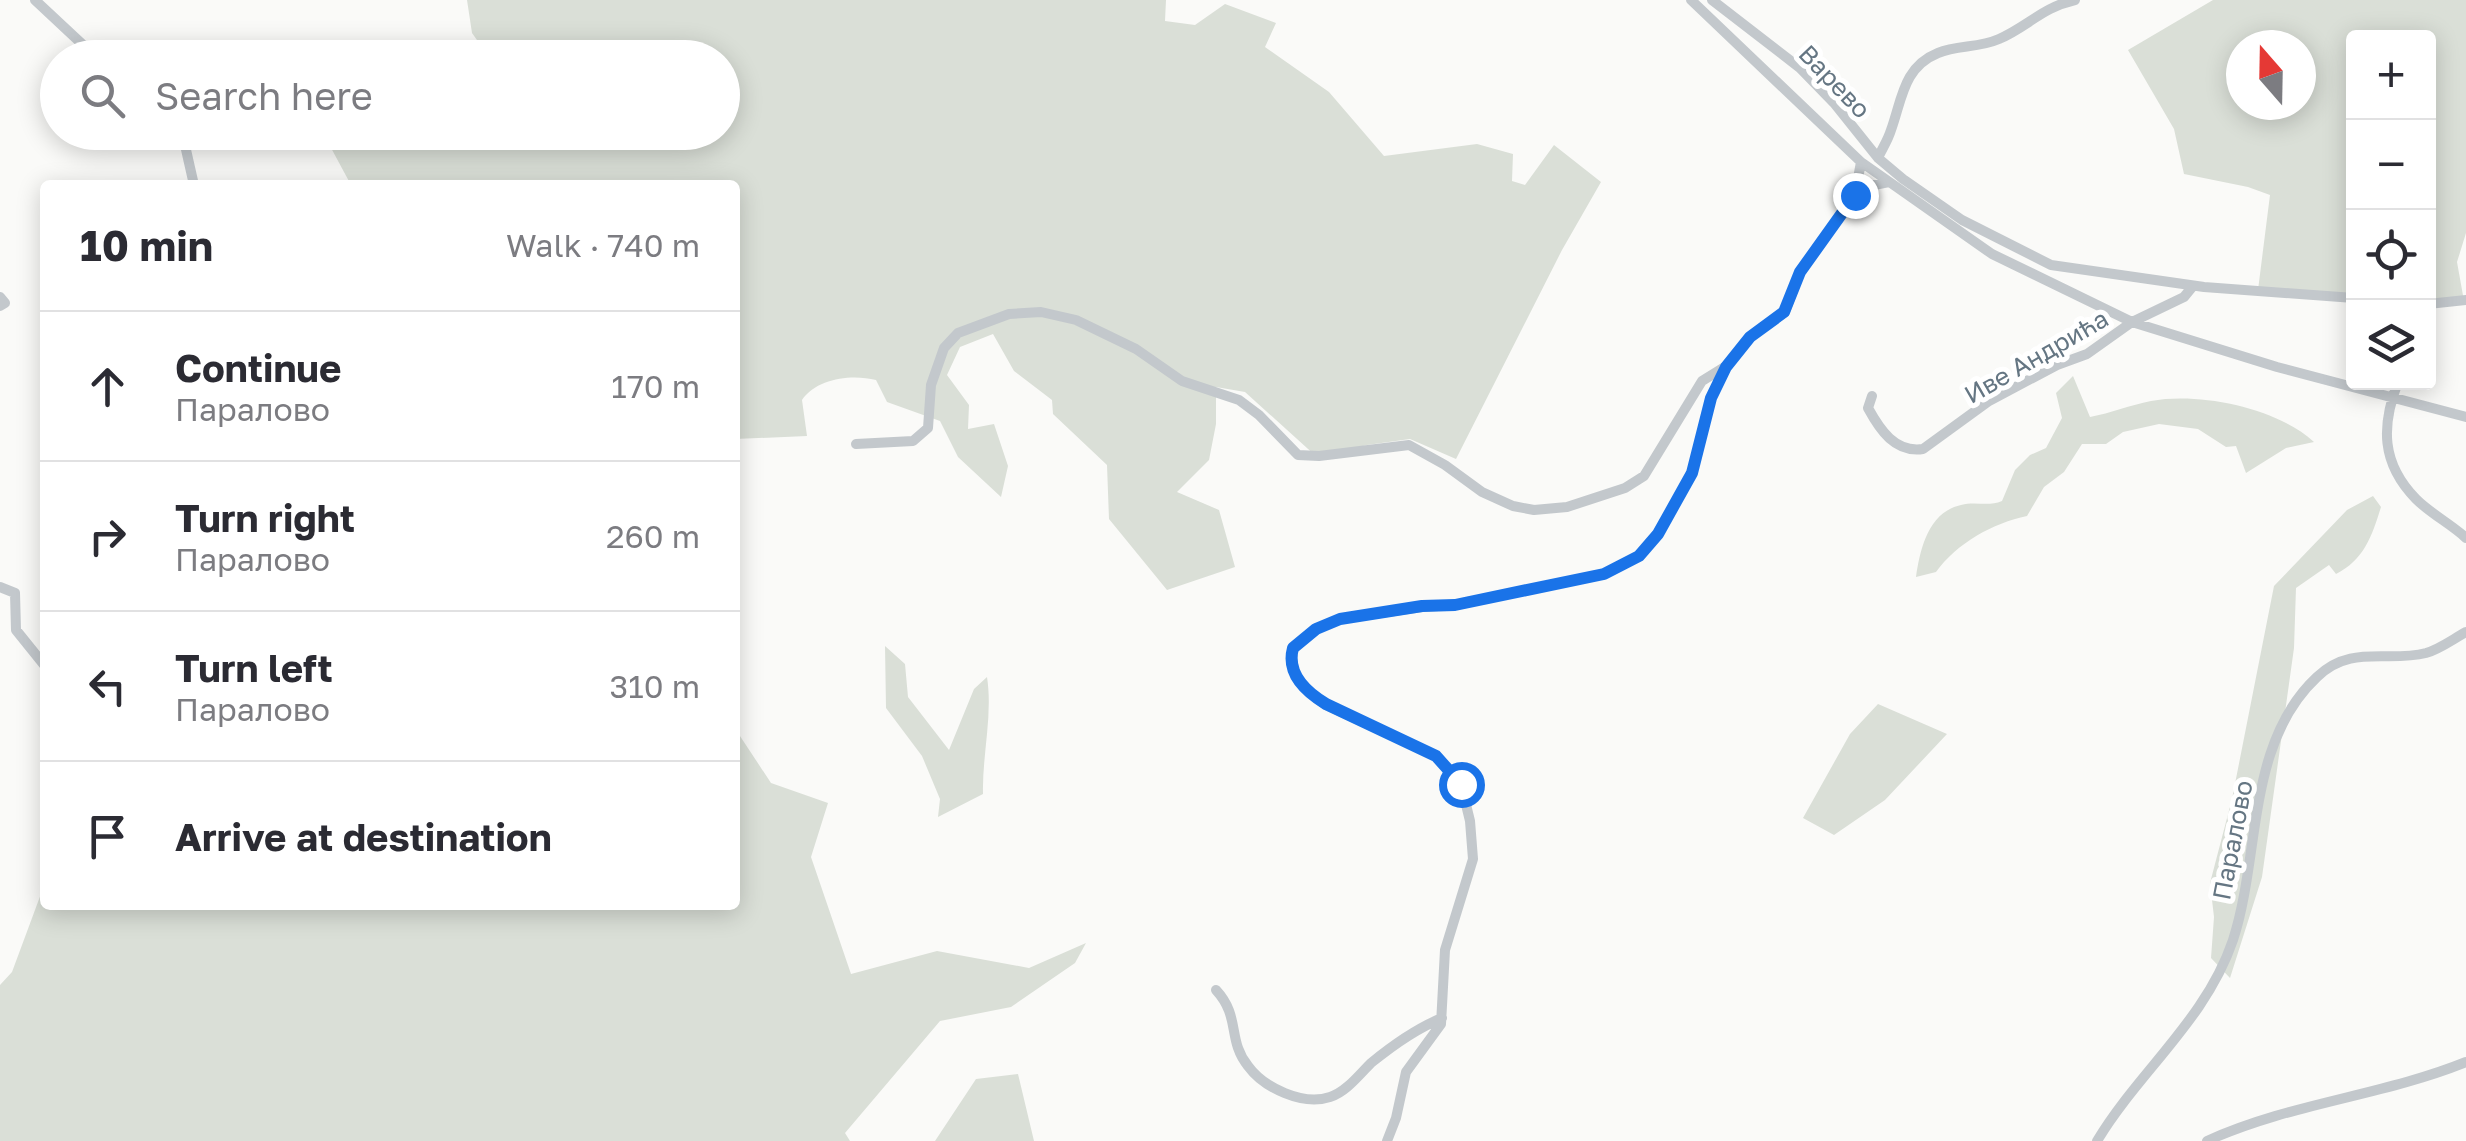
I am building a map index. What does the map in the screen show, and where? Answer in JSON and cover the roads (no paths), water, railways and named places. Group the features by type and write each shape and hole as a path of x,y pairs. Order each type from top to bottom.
{"street":[{"path":"35,0 77,40"},
{"path":"1691,0 1861,162 1992,254 2132,322 2277,367 2466,417"},
{"name":"Варево","path":"1712,0 1800,68 1878,158"},
{"path":"1878,158 1905,82 1914,70 1938,53 1974,48 2001,38 2052,5 2075,0"},
{"path":"186,150 193,180"},
{"name":"Иве Андрића","path":"1878,158 1962,220 2051,265 2193,286 2346,297"},
{"path":"1855,195 1861,162"},
{"path":"1387,1141 1406,1072 1442,1018 1440,980 1444,950 1472,859 1470,821 1461,784 1436,756 1311,694 1293,671 1293,648 1316,629 1352,616 1467,603 1604,574 1630,562 1658,534 1692,473 1711,398 1726,367 1750,337 1784,312 1800,272 1855,195 1868,186 1889,182"},
{"name":"Иве Андрића","path":"1872,396 1868,408 1879,428 1897,445 1924,449 1989,401 2087,354 2132,322 2184,297 2193,286"},
{"path":"0,297 4,303 0,306"},
{"path":"2436,303 2466,300"},
{"path":"856,444 913,441 928,428 931,385 944,348 958,333 1009,314 1041,312 1076,320 1136,348 1182,380 1238,400 1260,415 1298,455 1409,445 1482,492 1513,506 1534,510 1566,507 1626,488 1644,476 1702,381 1726,367"},
{"path":"2395,390 2387,411 2386,442 2397,473 2417,499 2466,538"},
{"path":"0,586 15,593 16,630 40,660"},
{"name":"Паралово","path":"2097,1141 2182,1035 2214,983 2233,940 2254,849 2265,772 2276,736 2296,702 2318,676 2336,663 2366,654 2425,653 2466,632"},
{"path":"1216,990 1230,1005 1238,1048 1247,1066 1272,1086 1303,1100 1330,1097 1344,1090 1407,1035 1442,1018"},
{"path":"2207,1141 2292,1110 2425,1078 2466,1062"}]}
